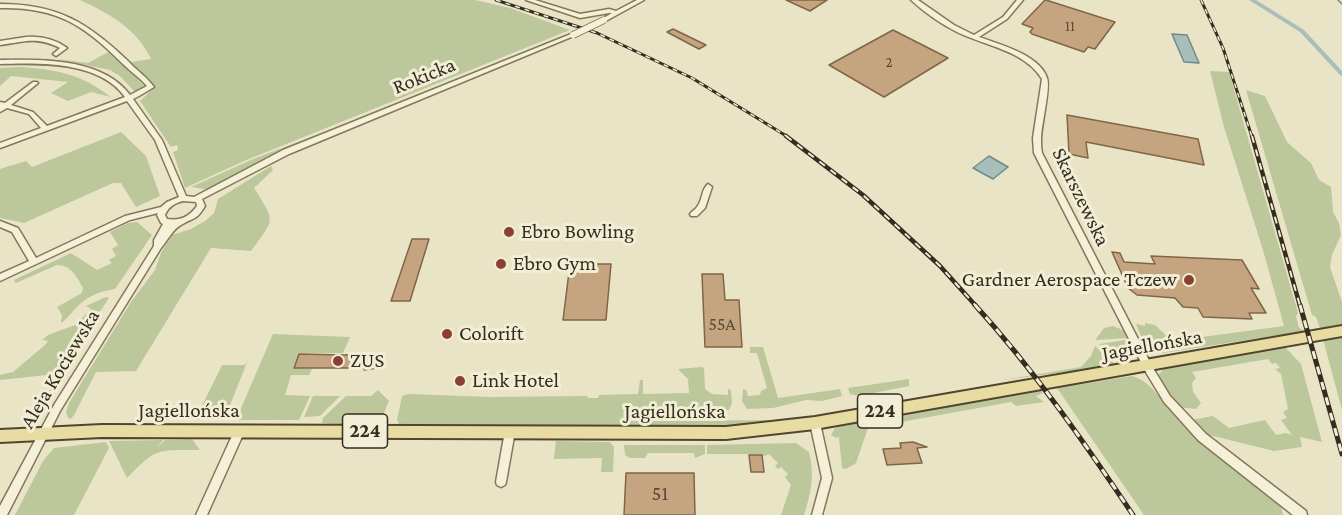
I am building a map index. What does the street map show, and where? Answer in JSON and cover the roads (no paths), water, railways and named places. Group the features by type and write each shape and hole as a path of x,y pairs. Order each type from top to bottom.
{"main road":[{"name":"Jagiellońska","path":"0,436 42,433 240,430 726,433 815,423 1342,331"}],"street":[{"path":"529,0 580,16 609,11 617,13"},
{"name":"Rokicka","path":"172,223 195,215 199,210 198,201 286,152 573,35 641,0"},
{"name":"Skarszewska","path":"914,0 948,25 974,38 1024,57 1043,72 1045,79 1036,138 1038,153 1148,366"},
{"path":"974,38 1005,18 1020,0"},
{"path":"0,146 129,98 148,90 151,86 95,33 44,9 30,5 2,5"},
{"path":"14,39 20,32"},
{"path":"0,43 14,39 47,38 64,48 56,54"},
{"path":"0,62 47,62 82,68 108,79 129,98 158,140 168,160 174,183 174,201"},
{"path":"0,110 3,105 35,83"},
{"path":"3,105 31,113 46,129"},
{"path":"174,183 183,198"},
{"path":"694,214 701,208 708,187"},
{"path":"0,278 138,215 162,212 174,201 183,198 198,201"},
{"path":"162,212 162,218 172,223"},
{"name":"Aleja Kociewska","path":"1,515 42,433 172,223"},
{"path":"0,224 15,230 34,262"},
{"path":"1148,366 1167,399 1202,437 1302,515"},
{"path":"815,423 827,478 817,515"},
{"path":"201,515 240,430"},
{"path":"501,482 510,431"}],"water":[{"path":"1172,34 1187,35 1199,63 1184,62"},
{"path":"989,156 1008,167 993,179 973,168"}],"waterway":[{"path":"1252,0 1302,31 1342,74"},
{"path":"1338,0 1342,4"}],"railway":[{"path":"496,0 597,33 692,78 788,137"},
{"path":"1201,0 1223,48 1252,137"},
{"path":"786,136 863,195 940,266 976,306"},
{"path":"1252,136 1300,306"},
{"path":"975,305 1058,407 1133,515"},
{"path":"1300,305 1342,454"}],"place":[{"name":"Ebro Bowling","path":"509,232"},
{"name":"Ebro Gym","path":"501,264"},
{"name":"Gardner Aerospace Tczew","path":"1189,280"},
{"name":"Colorift","path":"447,334"},
{"name":"ZUS","path":"338,361"},
{"name":"Link Hotel","path":"460,381"}]}
